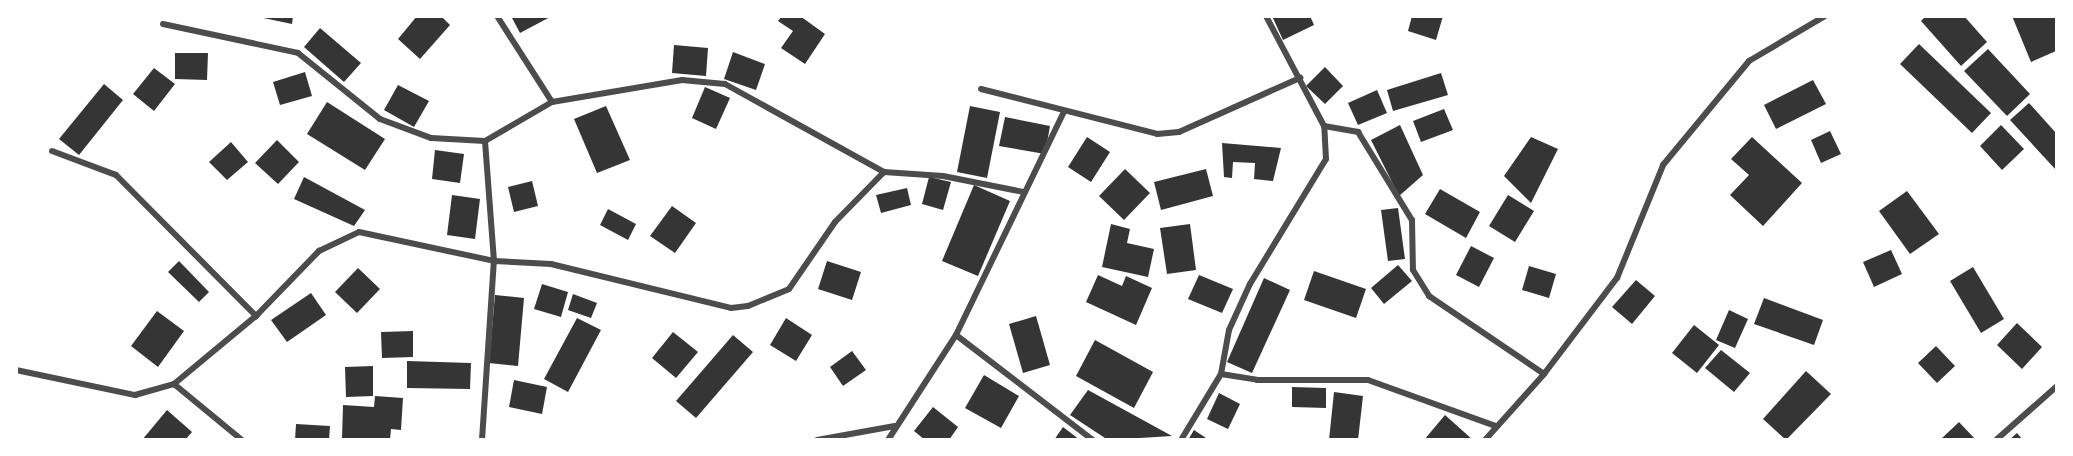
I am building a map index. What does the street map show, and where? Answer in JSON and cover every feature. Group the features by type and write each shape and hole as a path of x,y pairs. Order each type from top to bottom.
{"street":[{"path":"497,16 552,102"},
{"path":"1181,440 1221,374 1229,330 1250,284 1326,159 1324,126 1266,16"},
{"path":"1485,440 1544,375 1617,278 1663,165 1749,61 1825,16"},
{"path":"163,24 298,53 380,119 431,138 484,141 552,102 682,81 725,84 884,172 943,176 1024,192"},
{"path":"981,89 1157,134 1179,132 1300,78"},
{"path":"888,440 956,335 1064,112"},
{"path":"1324,126 1358,132 1412,220 1413,270 1429,296 1544,375"},
{"path":"482,440 494,261 484,141"},
{"path":"51,151 116,175 256,316"},
{"path":"16,370 135,395 174,384 256,316 319,251 359,232 494,261 551,264 731,308 748,306 789,290 835,222 884,172"},
{"path":"956,335 1094,440"},
{"path":"1221,374 1257,380 1368,380 1496,426"},
{"path":"174,384 242,440"},
{"path":"1996,440 2056,387"},
{"path":"817,440 895,426"}],"building":[{"path":"254,16 293,16 292,24"},
{"path":"417,16 441,16 450,25 420,59 398,39"},
{"path":"511,16 552,16 520,33"},
{"path":"782,16 800,16 825,34 805,64 781,48 793,31 778,21"},
{"path":"1272,16 1310,16 1314,25 1283,40"},
{"path":"1412,16 1443,16 1436,40 1408,31"},
{"path":"1926,16 1964,16 1987,42 1961,66 1921,21"},
{"path":"2012,16 2056,16 2056,51 2031,62"},
{"path":"320,28 361,63 344,82 304,47"},
{"path":"1919,44 1991,113 1972,133 1900,64"},
{"path":"674,45 708,48 706,76 672,73"},
{"path":"1988,49 2030,94 2007,116 1964,71"},
{"path":"733,52 765,64 756,90 724,79"},
{"path":"175,53 208,53 207,80 175,79"},
{"path":"1325,67 1343,86 1325,104 1306,86"},
{"path":"154,68 175,84 154,111 133,94"},
{"path":"305,72 312,96 280,105 273,82"},
{"path":"1441,73 1448,95 1393,111 1387,90"},
{"path":"1813,80 1826,104 1776,129 1764,105"},
{"path":"104,84 123,100 79,155 59,139"},
{"path":"398,85 429,101 414,127 384,110"},
{"path":"705,87 730,98 716,129 692,118"},
{"path":"1377,90 1387,113 1358,125 1348,103"},
{"path":"327,102 385,139 365,170 307,134"},
{"path":"2029,103 2056,133 2056,170 2010,120"},
{"path":"606,106 630,160 597,173 574,119"},
{"path":"970,106 1000,112 987,178 957,172"},
{"path":"1444,109 1453,130 1421,142 1413,121"},
{"path":"1005,117 1050,126 1045,154 999,146"},
{"path":"1400,125 1423,175 1399,196 1371,140"},
{"path":"2001,125 2024,149 2002,170 1980,146"},
{"path":"1830,131 1841,154 1821,163 1811,140"},
{"path":"1087,137 1110,152 1091,182 1068,167"},
{"path":"1531,137 1558,149 1531,203 1504,176"},
{"path":"1752,137 1802,183 1763,226 1730,195 1749,175 1731,159"},
{"path":"277,140 299,162 278,184 255,163"},
{"path":"231,142 248,162 227,180 209,162"},
{"path":"1222,143 1281,148 1273,181 1254,179 1255,163 1233,162 1232,178 1224,177"},
{"path":"435,150 464,154 460,183 432,179"},
{"path":"1125,169 1150,193 1124,220 1099,196"},
{"path":"1206,169 1213,196 1161,210 1154,182"},
{"path":"304,177 365,210 354,226 294,199"},
{"path":"929,177 951,182 943,210 922,204"},
{"path":"532,181 538,206 514,212 508,187"},
{"path":"974,185 1010,201 978,276 942,261"},
{"path":"907,188 911,205 881,213 876,195"},
{"path":"1440,189 1480,212 1466,238 1425,214"},
{"path":"1907,191 1939,234 1910,254 1879,211"},
{"path":"452,195 480,199 475,239 447,235"},
{"path":"1508,195 1534,211 1515,242 1489,226"},
{"path":"672,206 696,223 675,253 650,236"},
{"path":"1398,208 1405,259 1388,261 1381,210"},
{"path":"608,209 636,224 628,240 600,225"},
{"path":"1111,224 1130,229 1127,243 1154,249 1148,277 1102,267"},
{"path":"1190,224 1196,270 1167,274 1160,228"},
{"path":"1471,246 1494,258 1479,287 1456,275"},
{"path":"1891,250 1902,274 1874,287 1863,262"},
{"path":"179,261 209,292 199,302 168,272"},
{"path":"827,261 861,272 852,300 818,289"},
{"path":"1398,265 1412,281 1384,304 1371,288"},
{"path":"1529,266 1556,274 1549,298 1522,290"},
{"path":"1973,267 2004,319 1981,333 1950,281"},
{"path":"358,268 380,289 357,313 335,292"},
{"path":"1314,271 1366,289 1356,318 1304,300"},
{"path":"1098,275 1122,286 1126,276 1152,288 1136,325 1086,302"},
{"path":"1199,275 1233,289 1222,313 1188,299"},
{"path":"1264,278 1290,290 1252,373 1227,362"},
{"path":"1636,280 1655,296 1632,324 1612,307"},
{"path":"542,284 568,292 561,317 534,309"},
{"path":"311,293 326,315 287,342 271,320"},
{"path":"573,294 597,303 591,318 568,310"},
{"path":"495,295 524,298 518,366 489,363"},
{"path":"1764,298 1823,320 1814,345 1754,324"},
{"path":"1729,310 1748,319 1735,348 1716,340"},
{"path":"157,311 184,331 158,367 131,346"},
{"path":"1036,316 1050,365 1023,373 1009,324"},
{"path":"577,318 601,330 568,392 544,379"},
{"path":"786,318 812,335 796,361 770,345"},
{"path":"2017,323 2042,347 2022,369 1997,345"},
{"path":"1694,325 1719,345 1697,373 1672,353"},
{"path":"413,331 413,357 382,358 381,332"},
{"path":"673,332 698,352 676,378 652,358"},
{"path":"733,335 753,352 696,418 676,401"},
{"path":"1095,340 1153,372 1134,408 1076,376"},
{"path":"1936,346 1955,366 1937,383 1918,363"},
{"path":"1721,350 1750,373 1734,392 1705,368"},
{"path":"852,351 866,370 843,386 830,367"},
{"path":"407,361 471,363 470,389 407,388"},
{"path":"373,366 373,396 346,397 345,367"},
{"path":"1806,371 1831,394 1786,440 1763,419"},
{"path":"984,375 1019,396 1001,428 965,408"},
{"path":"514,380 547,387 542,414 509,407"},
{"path":"1292,387 1326,388 1326,408 1292,407"},
{"path":"1088,390 1172,436 1108,440 1070,415"},
{"path":"1334,392 1363,396 1358,440 1329,440"},
{"path":"1219,393 1240,404 1228,429 1207,419"},
{"path":"375,396 403,398 401,430 391,429 390,440 342,438 343,405 374,407"},
{"path":"933,407 958,427 949,440 925,440 914,431"},
{"path":"167,410 192,432 185,440 142,440"},
{"path":"1445,415 1473,440 1424,440"},
{"path":"1959,422 1976,440 1940,440"},
{"path":"296,424 330,426 329,440 295,440"},
{"path":"1063,427 1080,440 1054,440"},
{"path":"1194,430 1209,440 1188,440"},
{"path":"2017,433 2023,440 2009,440"}]}
